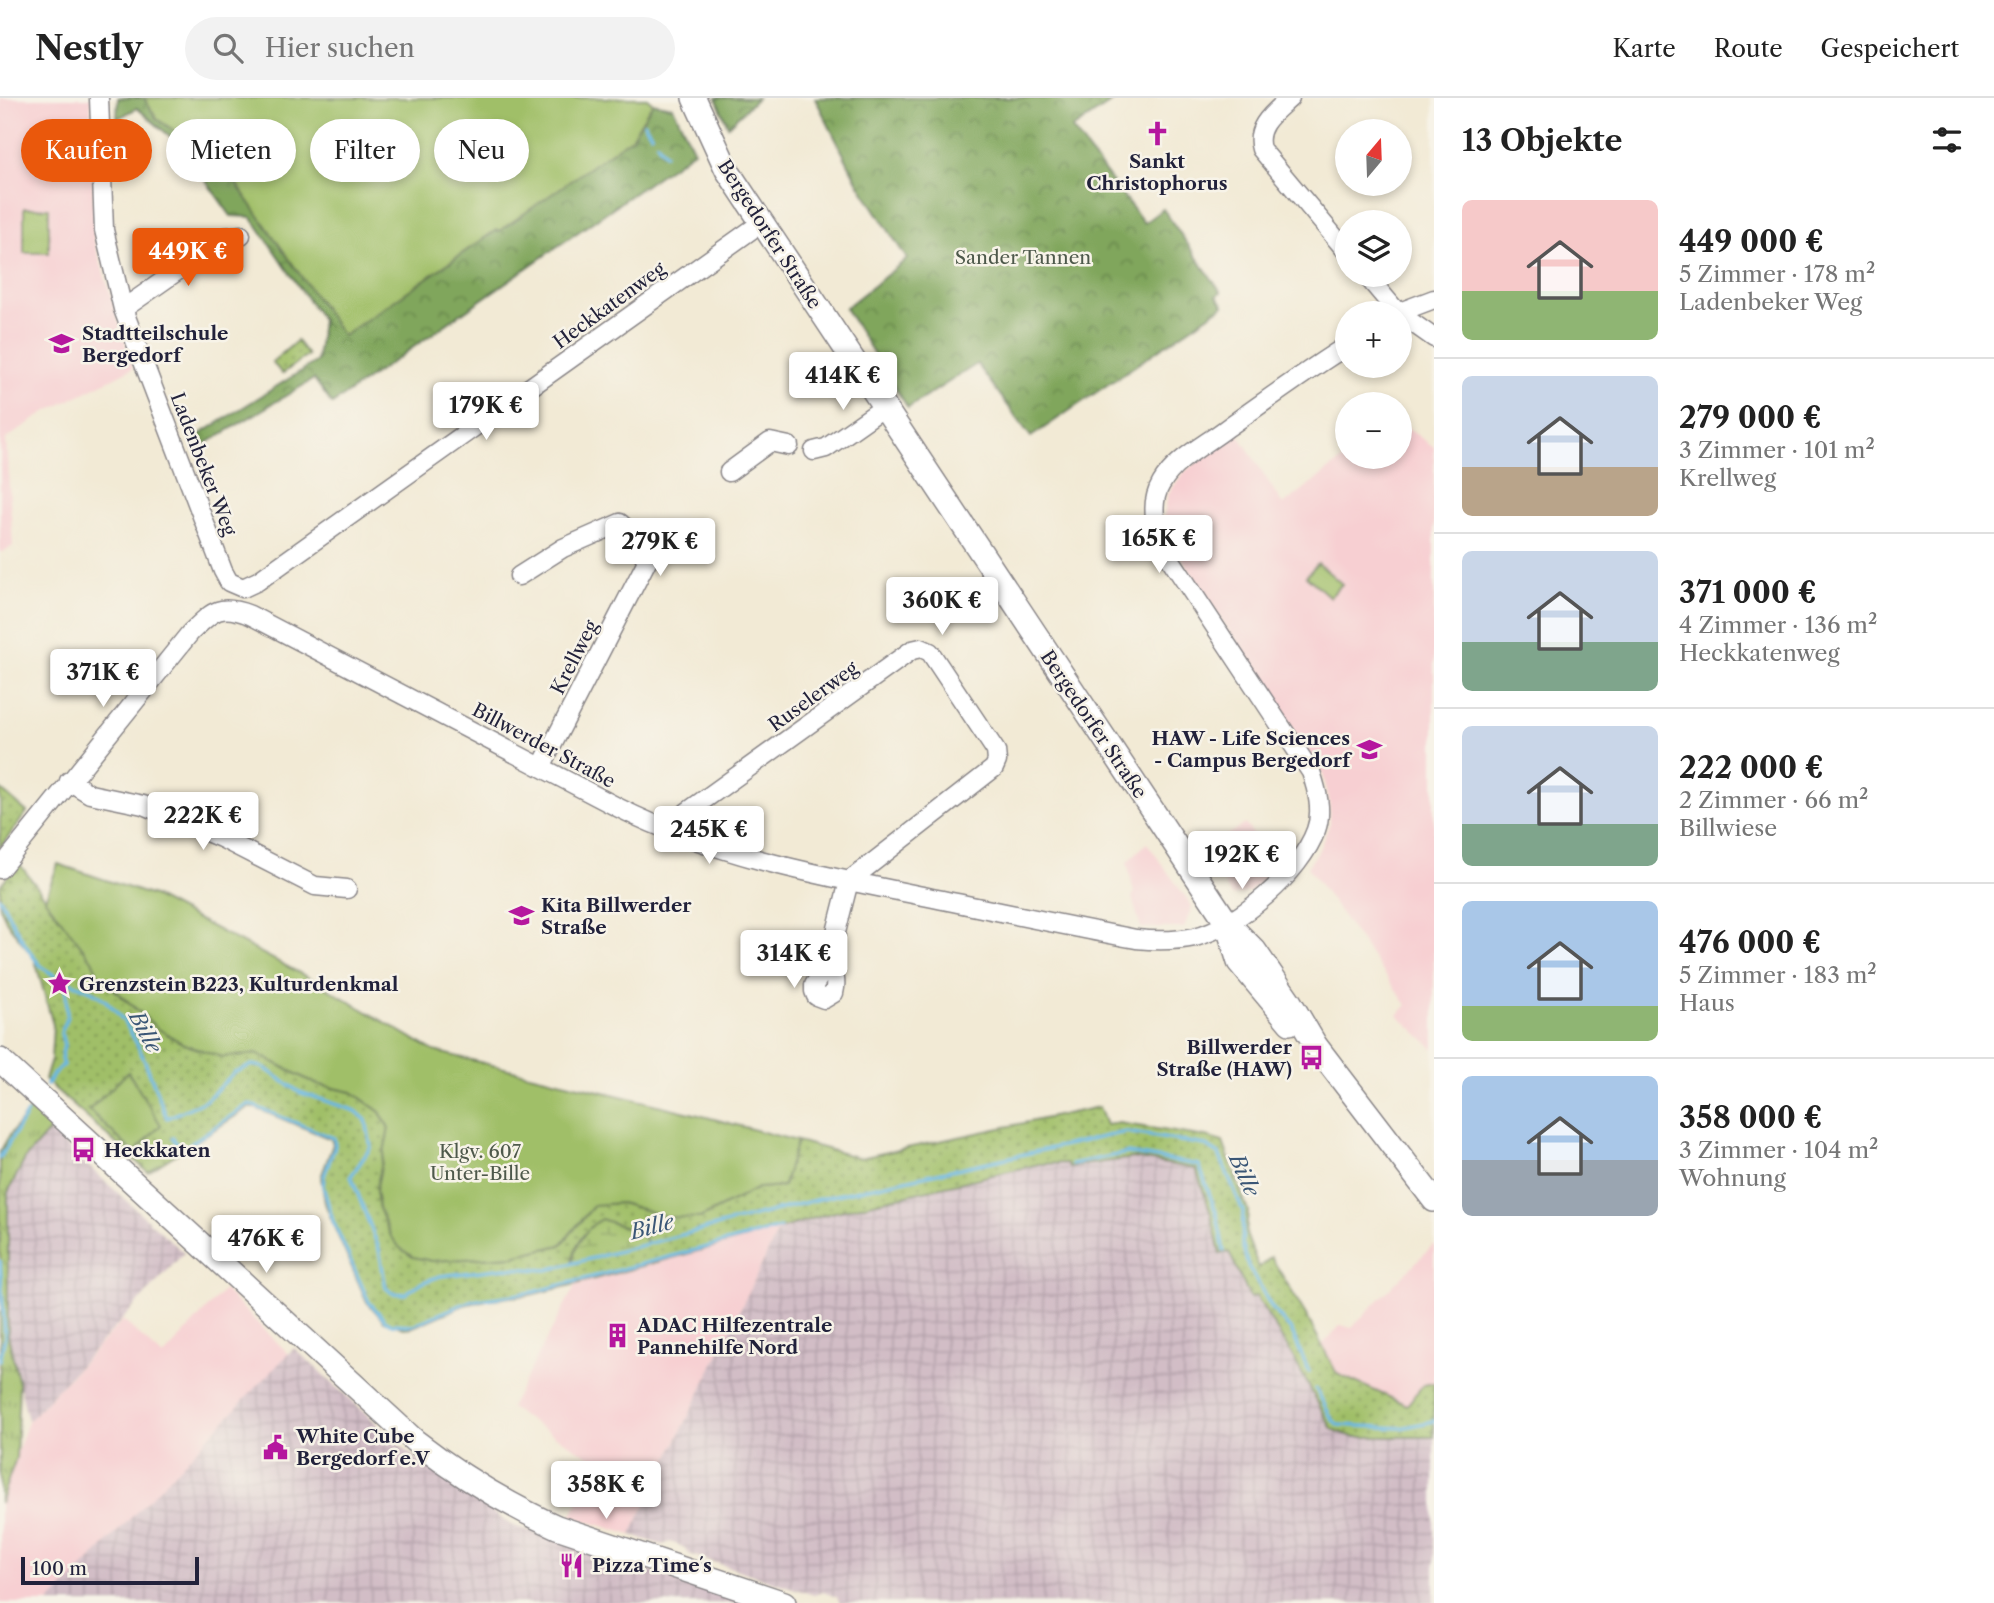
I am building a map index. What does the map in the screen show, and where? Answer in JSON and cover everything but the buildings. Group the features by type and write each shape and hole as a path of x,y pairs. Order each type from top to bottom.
{"main road":[{"name":"Bergedorfer Straße","path":"694,98 727,170 761,223 1228,925 1255,951 1316,1046 1434,1200"},
{"path":"0,1060 415,1441 464,1478 557,1527 784,1603"}],"street":[{"name":"Ladenbeker Weg","path":"99,98 104,230 123,309 223,571 229,582 240,587"},
{"path":"1290,98 1261,129 1259,143 1265,156 1335,238"},
{"name":"Heckkatenweg","path":"240,587 246,588 258,582 761,223"},
{"path":"123,309 226,237 241,236"},
{"path":"1376,287 1388,301"},
{"path":"1412,308 1434,299"},
{"path":"1412,323 1434,338"},
{"name":"Billwerder Straße","path":"69,781 190,633 214,612 234,609 612,805 707,846 849,881 1136,939 1165,941 1192,937 1228,925 1250,911 1300,856 1317,828 1318,797 1311,772 1166,551 1155,524 1154,506 1160,485 1178,463 1335,353"},
{"path":"814,451 825,448 883,408"},
{"path":"729,472 770,442 789,446"},
{"name":"Krellweg","path":"519,576 563,548 620,523 634,535 648,561 541,767"},
{"name":"Ruselerweg","path":"672,833 687,812 912,650 923,649 934,657 996,751 997,763 849,881"},
{"path":"1,868 69,781 90,794 143,805 221,838 315,886 347,889"},
{"path":"828,964 849,881"}],"shaded area":[{"name":"Stadtteilschule Bergedorf","path":"0,98 91,98 91,119 21,119 21,182 93,182 94,241 133,368 44,413 6,439 13,546 0,553"},
{"name":"HAW - Life Sciences - Campus Bergedorf","path":"1412,431 1434,447 1434,1049 1398,1015 1407,1005 1307,867 1318,852 1330,823 1329,799 1323,775 1190,571 1163,521 1168,494 1185,471 1238,433 1283,505 1335,465 1335,469 1412,469"},
{"path":"1245,824 1278,866 1249,892 1232,896 1202,850"},
{"path":"1147,843 1192,906 1184,928 1141,928 1132,898 1134,893 1127,862"},
{"path":"31,1114 184,1253 28,1421 8,1335 4,1164"},
{"path":"1134,1158 1196,1168 1220,1254 1229,1252 1250,1298 1256,1295 1332,1429 1353,1437 1434,1437 1434,1603 840,1603 837,1597 823,1592 814,1595 689,1554 685,1548 670,1542 663,1545 631,1535 779,1229 831,1213 1039,1164 1067,1163 1070,1167"},
{"path":"779,1229 631,1535 571,1516 598,1462 510,1408 576,1284"},
{"path":"1434,1244 1434,1383 1423,1385 1408,1406 1337,1374 1321,1346 1341,1325 1351,1328"},
{"path":"224,1290 290,1355 49,1603 0,1603 0,1503 28,1421 123,1320 163,1357"},
{"path":"294,1348 410,1454 511,1525 755,1603 49,1603"}],"green space":[{"path":"118,98 144,98 157,119 166,124 166,133 137,108 117,119"},
{"path":"144,98 647,98 653,103 631,138 498,232 496,230 343,336 235,182 296,182 296,119 166,119 166,125 157,119"},
{"path":"716,98 757,98 728,126"},
{"name":"Sander Tannen","path":"815,98 1118,98 1072,129 1144,223 1163,209 1221,292 1217,296 1224,305 1031,437 977,364 908,408 845,308 907,259 858,183"},
{"path":"653,103 673,107 694,151 332,404 314,379 195,450 191,440 317,361 322,320 251,217 231,216 207,182 235,182 343,335 631,138"},
{"path":"24,208 49,208 49,253 24,253"},
{"path":"297,341 308,355 282,374 272,362"},
{"path":"1318,563 1342,584 1330,597 1306,576"},
{"path":"0,789 27,812 0,848"},
{"path":"18,862 93,960 98,974 157,1028 184,1044 222,1057 258,1054 316,1084 352,1092 380,1112 389,1128 376,1191 379,1208 391,1236 432,1261 512,1256 561,1245 594,1205 621,1203 700,1218 758,1188 783,1186 797,1141 860,1158 1099,1107 1106,1125 1119,1123 1223,1142 1248,1211 1246,1234 1259,1268 1271,1257 1337,1374 1407,1405 1423,1385 1434,1383 1434,1437 1353,1437 1332,1429 1256,1296 1250,1298 1229,1252 1220,1254 1211,1214 1196,1169 1134,1158 1069,1167 1067,1163 1039,1164 831,1213 576,1284 530,1295 464,1305 413,1327 404,1328 384,1321 367,1302 325,1203 321,1177 333,1144 331,1139 256,1108 248,1108 148,1172 45,1080 51,1059 53,1025 35,960 7,922 0,907 0,886","holes":["601,1219 642,1233 647,1244 572,1264 581,1238"]},
{"name":"Klgv. 607 Unter-Bille","path":"58,864 153,896 313,980 434,1051 797,1141 783,1186 758,1188 700,1218 668,1217 621,1203 594,1205 561,1245 512,1256 432,1261 413,1257 400,1248 391,1236 379,1208 376,1191 389,1128 380,1112 352,1092 316,1084 258,1054 222,1057 184,1044 157,1028 98,974 92,960 45,899"},
{"path":"128,1072 161,1125 134,1153 89,1110"},
{"path":"32,1107 53,1127 26,1157 8,1192 8,1335 19,1384 16,1458 0,1503 0,1312 3,1311 0,1297 0,1152"},
{"path":"601,1218 642,1233 647,1244 572,1265 581,1238"}],"waterway":[{"path":"644,123 651,134"},
{"path":"657,143 665,154"},
{"name":"Bille","path":"0,898 20,937 33,957 46,970 101,997 119,1015 143,1057 167,1118 205,1101 234,1073 252,1065 263,1067 299,1092 356,1111 366,1120 371,1147 351,1176 379,1249 386,1288 392,1293 405,1294 419,1284 440,1276 505,1268 547,1270 827,1197 1126,1132 1205,1145 1219,1154 1243,1211 1242,1243 1248,1266 1272,1308 1291,1330 1309,1372"},
{"path":"47,1085 63,1065 61,1059 64,1045 61,1033 67,1016 66,980"},
{"path":"173,1138 181,1150 249,1104 334,1138 335,1146 323,1186 333,1221 369,1302 392,1324 413,1325 470,1301 534,1292 780,1228"},
{"path":"0,1158 27,1113"},
{"path":"1072,1164 1127,1153 1199,1165 1217,1215 1224,1251"},
{"path":"0,1261 5,1336 0,1360"},
{"name":"Bille","path":"1316,1389 1338,1425 1401,1428 1434,1421"}],"place":[{"name":"Sankt Christophorus","path":"1157,133"},
{"name":"Stadtteilschule Bergedorf","path":"62,344"},
{"name":"HAW - Life Sciences - Campus Bergedorf","path":"1370,749"},
{"name":"Kita Billwerder Straße","path":"521,916"},
{"name":"Grenzstein B223, Kulturdenkmal","path":"59,984"},
{"name":"Billwerder Straße (HAW)","path":"1312,1058"},
{"name":"Heckkaten","path":"84,1150"},
{"name":"ADAC Hilfezentrale Pannehilfe Nord","path":"617,1336"},
{"name":"White Cube Bergedorf e.V","path":"276,1447"},
{"name":"Pizza Time´s","path":"572,1565"}]}
